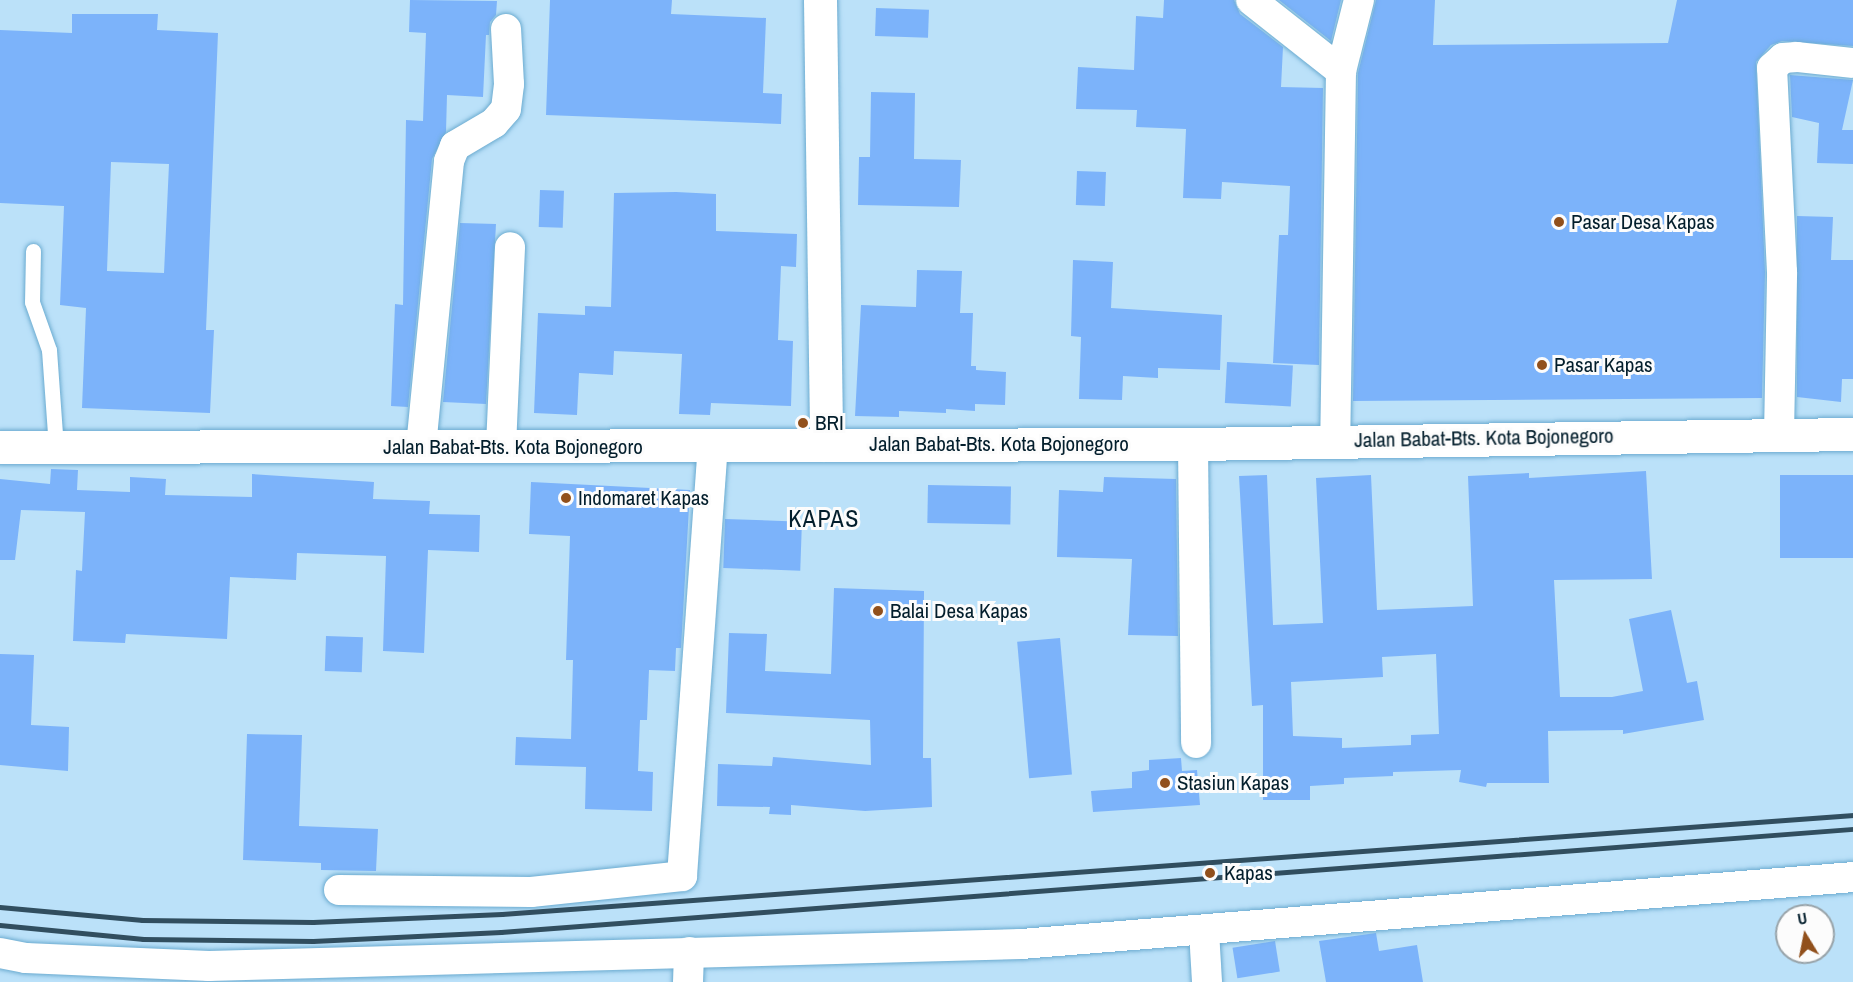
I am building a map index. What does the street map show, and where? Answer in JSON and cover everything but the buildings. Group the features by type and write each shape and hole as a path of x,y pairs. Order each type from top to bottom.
{"main road":[{"path":"820,0 826,445"},
{"name":"Jalan Babat-Bts. Kota Bojonegoro","path":"0,447 1193,444 1335,439 1853,434"}],"street":[{"path":"1251,0 1341,71"},
{"path":"1335,439 1341,71 1359,0"},
{"path":"421,447 449,161 455,146 494,123 506,109 509,84 506,29"},
{"path":"1779,434 1782,272 1772,68 1783,58 1797,57 1853,63"},
{"path":"501,446 510,248"},
{"path":"1193,444 1196,743"},
{"path":"339,890 531,892 682,876 712,447"},
{"path":"0,953 208,966 1021,944 1204,931 1853,876"},
{"path":"1204,931 1207,982"},
{"path":"688,982 689,952"}],"lane":[{"path":"33,251 32,302 49,350 56,447"}],"railway":[{"path":"0,907 142,920 313,922 502,914 1853,815"},
{"path":"0,925 143,939 313,941 501,932 1853,829"}],"place":[{"name":"Pasar Desa Kapas","path":"1559,222"},
{"name":"Pasar Kapas","path":"1542,365"},
{"name":"BRI","path":"803,423"},
{"name":"Indomaret Kapas","path":"566,498"},
{"name":"Balai Desa Kapas","path":"878,611"},
{"name":"Stasiun Kapas","path":"1165,783"},
{"name":"Kapas","path":"1210,873"}],"district":[{"name":"KAPAS","path":"824,519"}]}
